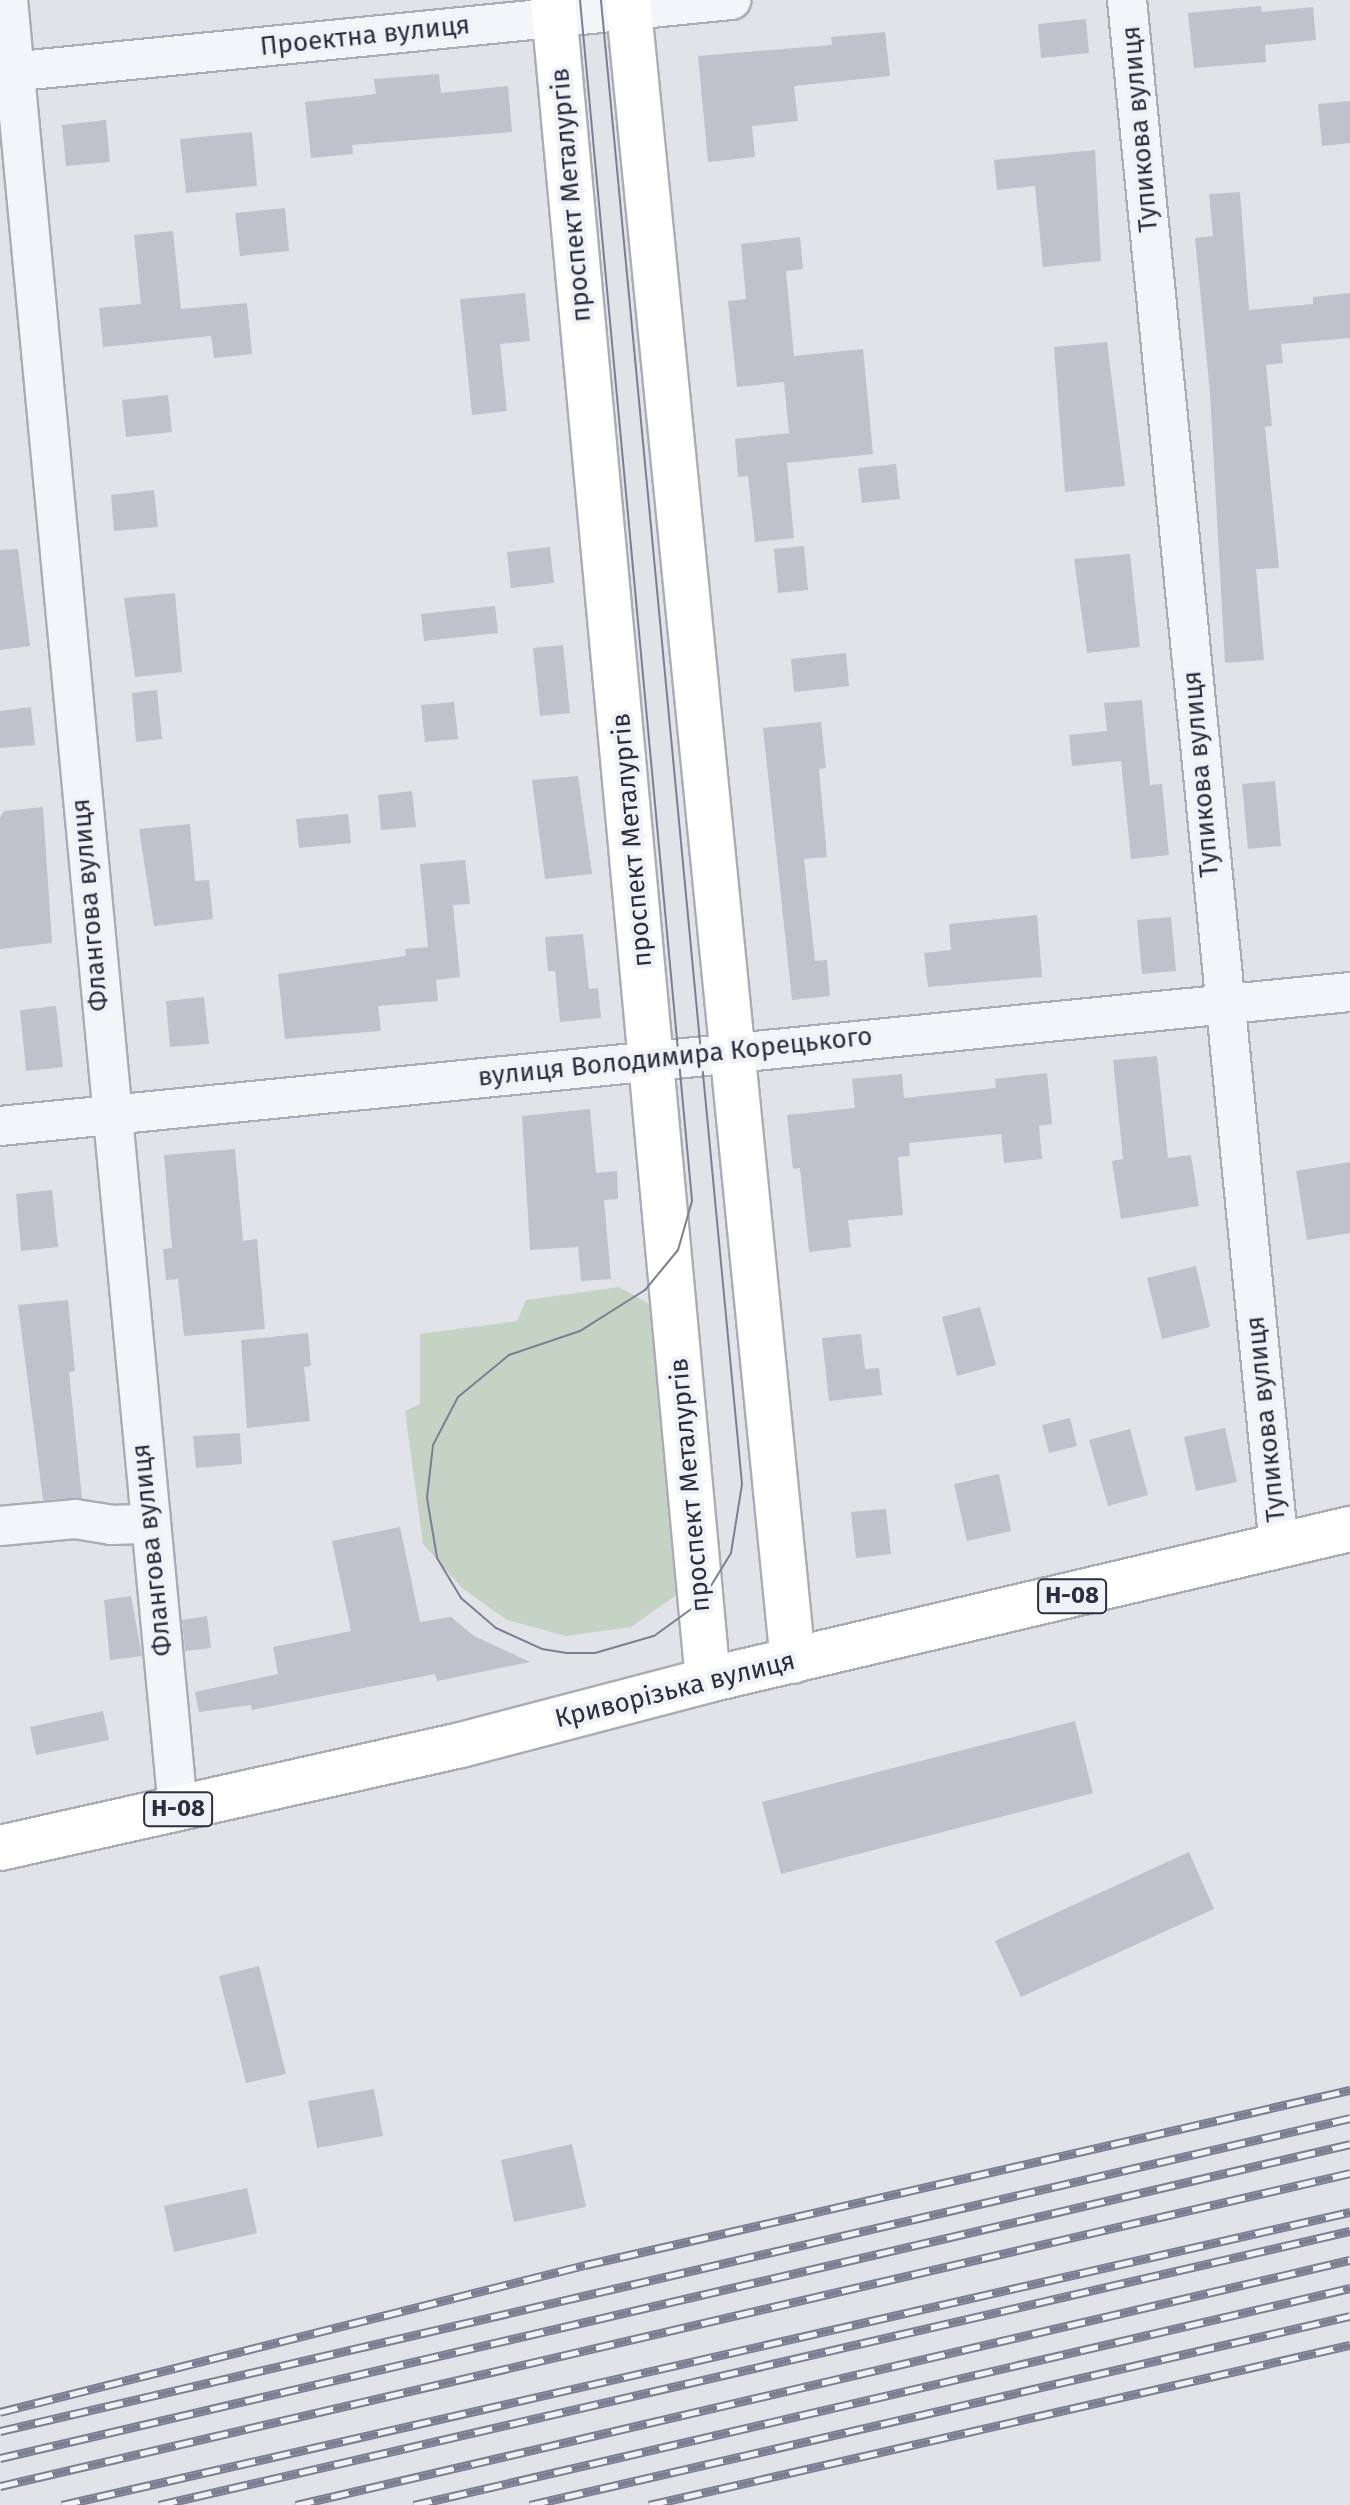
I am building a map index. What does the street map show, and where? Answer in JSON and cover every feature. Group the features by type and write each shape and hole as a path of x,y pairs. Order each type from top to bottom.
{"main road":[{"path":"629,5 793,1661"},
{"name":"проспект Металургів","path":"553,9 653,1059 708,1680"},
{"name":"Криворізька вулиця","path":"0,1848 461,1745 708,1680 1350,1529"}],"street":[{"name":"Флангова вулиця","path":"8,0 7,72 178,1809"},
{"name":"Проектна вулиця","path":"7,72 553,9 731,0"},
{"name":"Тупикова вулиця","path":"1127,0 1223,1005 1279,1548"},
{"name":"вулиця Володимира Корецького","path":"0,1126 733,1050 1350,992"},
{"path":"0,1526 75,1519 111,1525 149,1524"}],"green space":[{"path":"619,1287 651,1305 678,1594 631,1627 566,1636 507,1620 462,1588 423,1544 405,1411 420,1404 420,1334 517,1321 526,1300"}],"building":[{"path":"1261,6 1262,12 1313,7 1316,40 1265,45 1266,62 1194,68 1188,13"},
{"path":"1086,19 1089,53 1041,58 1038,24"},
{"path":"885,32 890,76 794,86 798,121 752,126 755,157 708,162 698,56 832,45 831,37"},
{"path":"439,74 441,93 508,86 512,132 352,145 353,154 311,158 305,102 376,94 374,79"},
{"path":"1350,101 1350,143 1322,146 1318,104"},
{"path":"106,120 110,162 66,166 62,125"},
{"path":"252,132 257,186 186,193 180,139"},
{"path":"1095,150 1101,261 1043,267 1035,186 997,190 994,160"},
{"path":"1240,192 1249,310 1313,304 1313,297 1350,293 1350,338 1281,344 1283,363 1266,365 1272,426 1265,427 1279,568 1256,569 1264,660 1225,663 1210,393 1195,238 1213,236 1209,194"},
{"path":"285,208 289,251 240,256 235,213"},
{"path":"173,231 181,309 247,303 252,354 214,358 211,336 103,347 99,308 141,304 134,235"},
{"path":"800,237 803,269 786,271 794,356 863,349 873,454 787,463 794,538 755,542 748,476 738,477 735,439 789,433 784,382 737,387 728,301 746,299 741,244"},
{"path":"525,293 530,341 500,344 507,411 472,415 460,299"},
{"path":"1107,342 1125,486 1065,492 1054,347"},
{"path":"168,395 172,432 126,437 122,400"},
{"path":"896,464 900,499 862,503 858,468"},
{"path":"154,490 158,527 114,531 111,495"},
{"path":"804,546 808,590 778,593 774,549"},
{"path":"550,547 554,583 511,588 507,552"},
{"path":"18,549 30,646 0,650 0,550"},
{"path":"1130,554 1140,647 1087,653 1074,559"},
{"path":"175,593 182,672 135,677 124,598"},
{"path":"495,606 498,633 424,641 421,614"},
{"path":"563,645 570,713 540,716 533,648"},
{"path":"846,653 849,686 794,692 791,659"},
{"path":"157,690 162,739 136,742 132,693"},
{"path":"1142,700 1150,785 1162,784 1169,855 1131,859 1121,761 1072,766 1069,735 1107,731 1104,703"},
{"path":"454,702 458,739 425,742 421,705"},
{"path":"31,707 35,745 0,748 0,711"},
{"path":"821,722 826,768 819,769 827,857 804,859 815,961 827,960 830,996 792,1000 763,728"},
{"path":"578,776 592,874 545,879 532,780"},
{"path":"1275,781 1281,846 1248,849 1242,784"},
{"path":"412,791 416,827 381,830 378,795"},
{"path":"43,807 52,943 0,949 0,818 4,811"},
{"path":"348,814 351,843 299,848 296,819"},
{"path":"190,824 195,881 209,880 213,919 154,926 139,829"},
{"path":"465,860 470,904 453,905 460,977 436,980 438,1001 378,1006 381,1031 285,1039 278,974 406,956 405,949 428,947 420,864"},
{"path":"1037,915 1042,977 928,987 924,953 951,950 949,924"},
{"path":"1171,917 1176,971 1142,974 1137,920"},
{"path":"583,934 589,989 598,988 601,1018 560,1022 555,971 548,971 545,937"},
{"path":"204,997 209,1044 170,1047 166,1001"},
{"path":"56,1006 63,1067 26,1071 20,1010"},
{"path":"1157,1056 1168,1158 1191,1155 1199,1206 1121,1219 1112,1161 1123,1159 1113,1060"},
{"path":"1047,1073 1052,1124 1039,1126 1042,1159 1004,1163 1001,1134 909,1143 910,1156 898,1157 903,1215 848,1220 851,1247 809,1252 800,1168 793,1169 787,1115 855,1108 852,1079 902,1074 904,1098 996,1088 995,1079"},
{"path":"590,1109 596,1173 617,1171 618,1199 604,1200 611,1279 581,1281 578,1247 530,1250 522,1116"},
{"path":"235,1149 243,1241 257,1239 265,1329 184,1336 178,1279 166,1280 163,1249 172,1248 164,1155"},
{"path":"1350,1162 1350,1233 1307,1240 1296,1171"},
{"path":"52,1190 58,1247 21,1251 16,1194"},
{"path":"1196,1266 1210,1327 1162,1339 1147,1278"},
{"path":"68,1300 75,1371 69,1372 82,1498 43,1500 18,1305"},
{"path":"980,1307 996,1365 957,1376 942,1317"},
{"path":"308,1333 311,1366 304,1367 310,1421 247,1428 241,1340"},
{"path":"861,1334 865,1369 879,1368 882,1395 829,1401 822,1338"},
{"path":"1070,1418 1077,1446 1049,1453 1042,1425"},
{"path":"1225,1428 1237,1482 1196,1491 1184,1437"},
{"path":"1130,1429 1148,1495 1108,1506 1089,1440"},
{"path":"240,1433 242,1464 196,1468 193,1436"},
{"path":"999,1474 1011,1531 967,1541 954,1484"},
{"path":"886,1509 891,1554 856,1558 851,1512"},
{"path":"400,1527 420,1622 451,1617 474,1636 530,1662 437,1681 435,1674 252,1710 251,1705 199,1712 195,1692 278,1674 273,1647 351,1631 332,1541"},
{"path":"131,1596 142,1656 110,1660 104,1600"},
{"path":"207,1616 211,1648 185,1651 182,1620"},
{"path":"103,1711 109,1740 36,1755 30,1727"},
{"path":"1075,1721 1093,1793 781,1874 762,1802"},
{"path":"1189,1852 1214,1909 1021,1997 995,1941"},
{"path":"259,1966 286,2074 246,2083 219,1976"},
{"path":"374,2089 383,2136 317,2148 308,2101"},
{"path":"572,2144 586,2207 514,2222 501,2160"},
{"path":"247,2188 257,2233 174,2252 164,2206"}],"tram line":[{"path":"580,0 692,1201 678,1250 645,1290 580,1331 509,1355 458,1397 433,1445 427,1498 437,1558 461,1598 496,1628 542,1649 567,1653 595,1653 654,1636 701,1602 731,1553 742,1484 601,0"}],"railway":[{"path":"0,2412 585,2265 1350,2090"},
{"path":"0,2431 1350,2118"},
{"path":"0,2458 1350,2144"},
{"path":"0,2486 1350,2173"},
{"path":"62,2505 1350,2212"},
{"path":"159,2505 1350,2231"},
{"path":"296,2505 1350,2260"},
{"path":"414,2505 1350,2288"},
{"path":"530,2505 1350,2316"},
{"path":"649,2505 1350,2345"}]}
